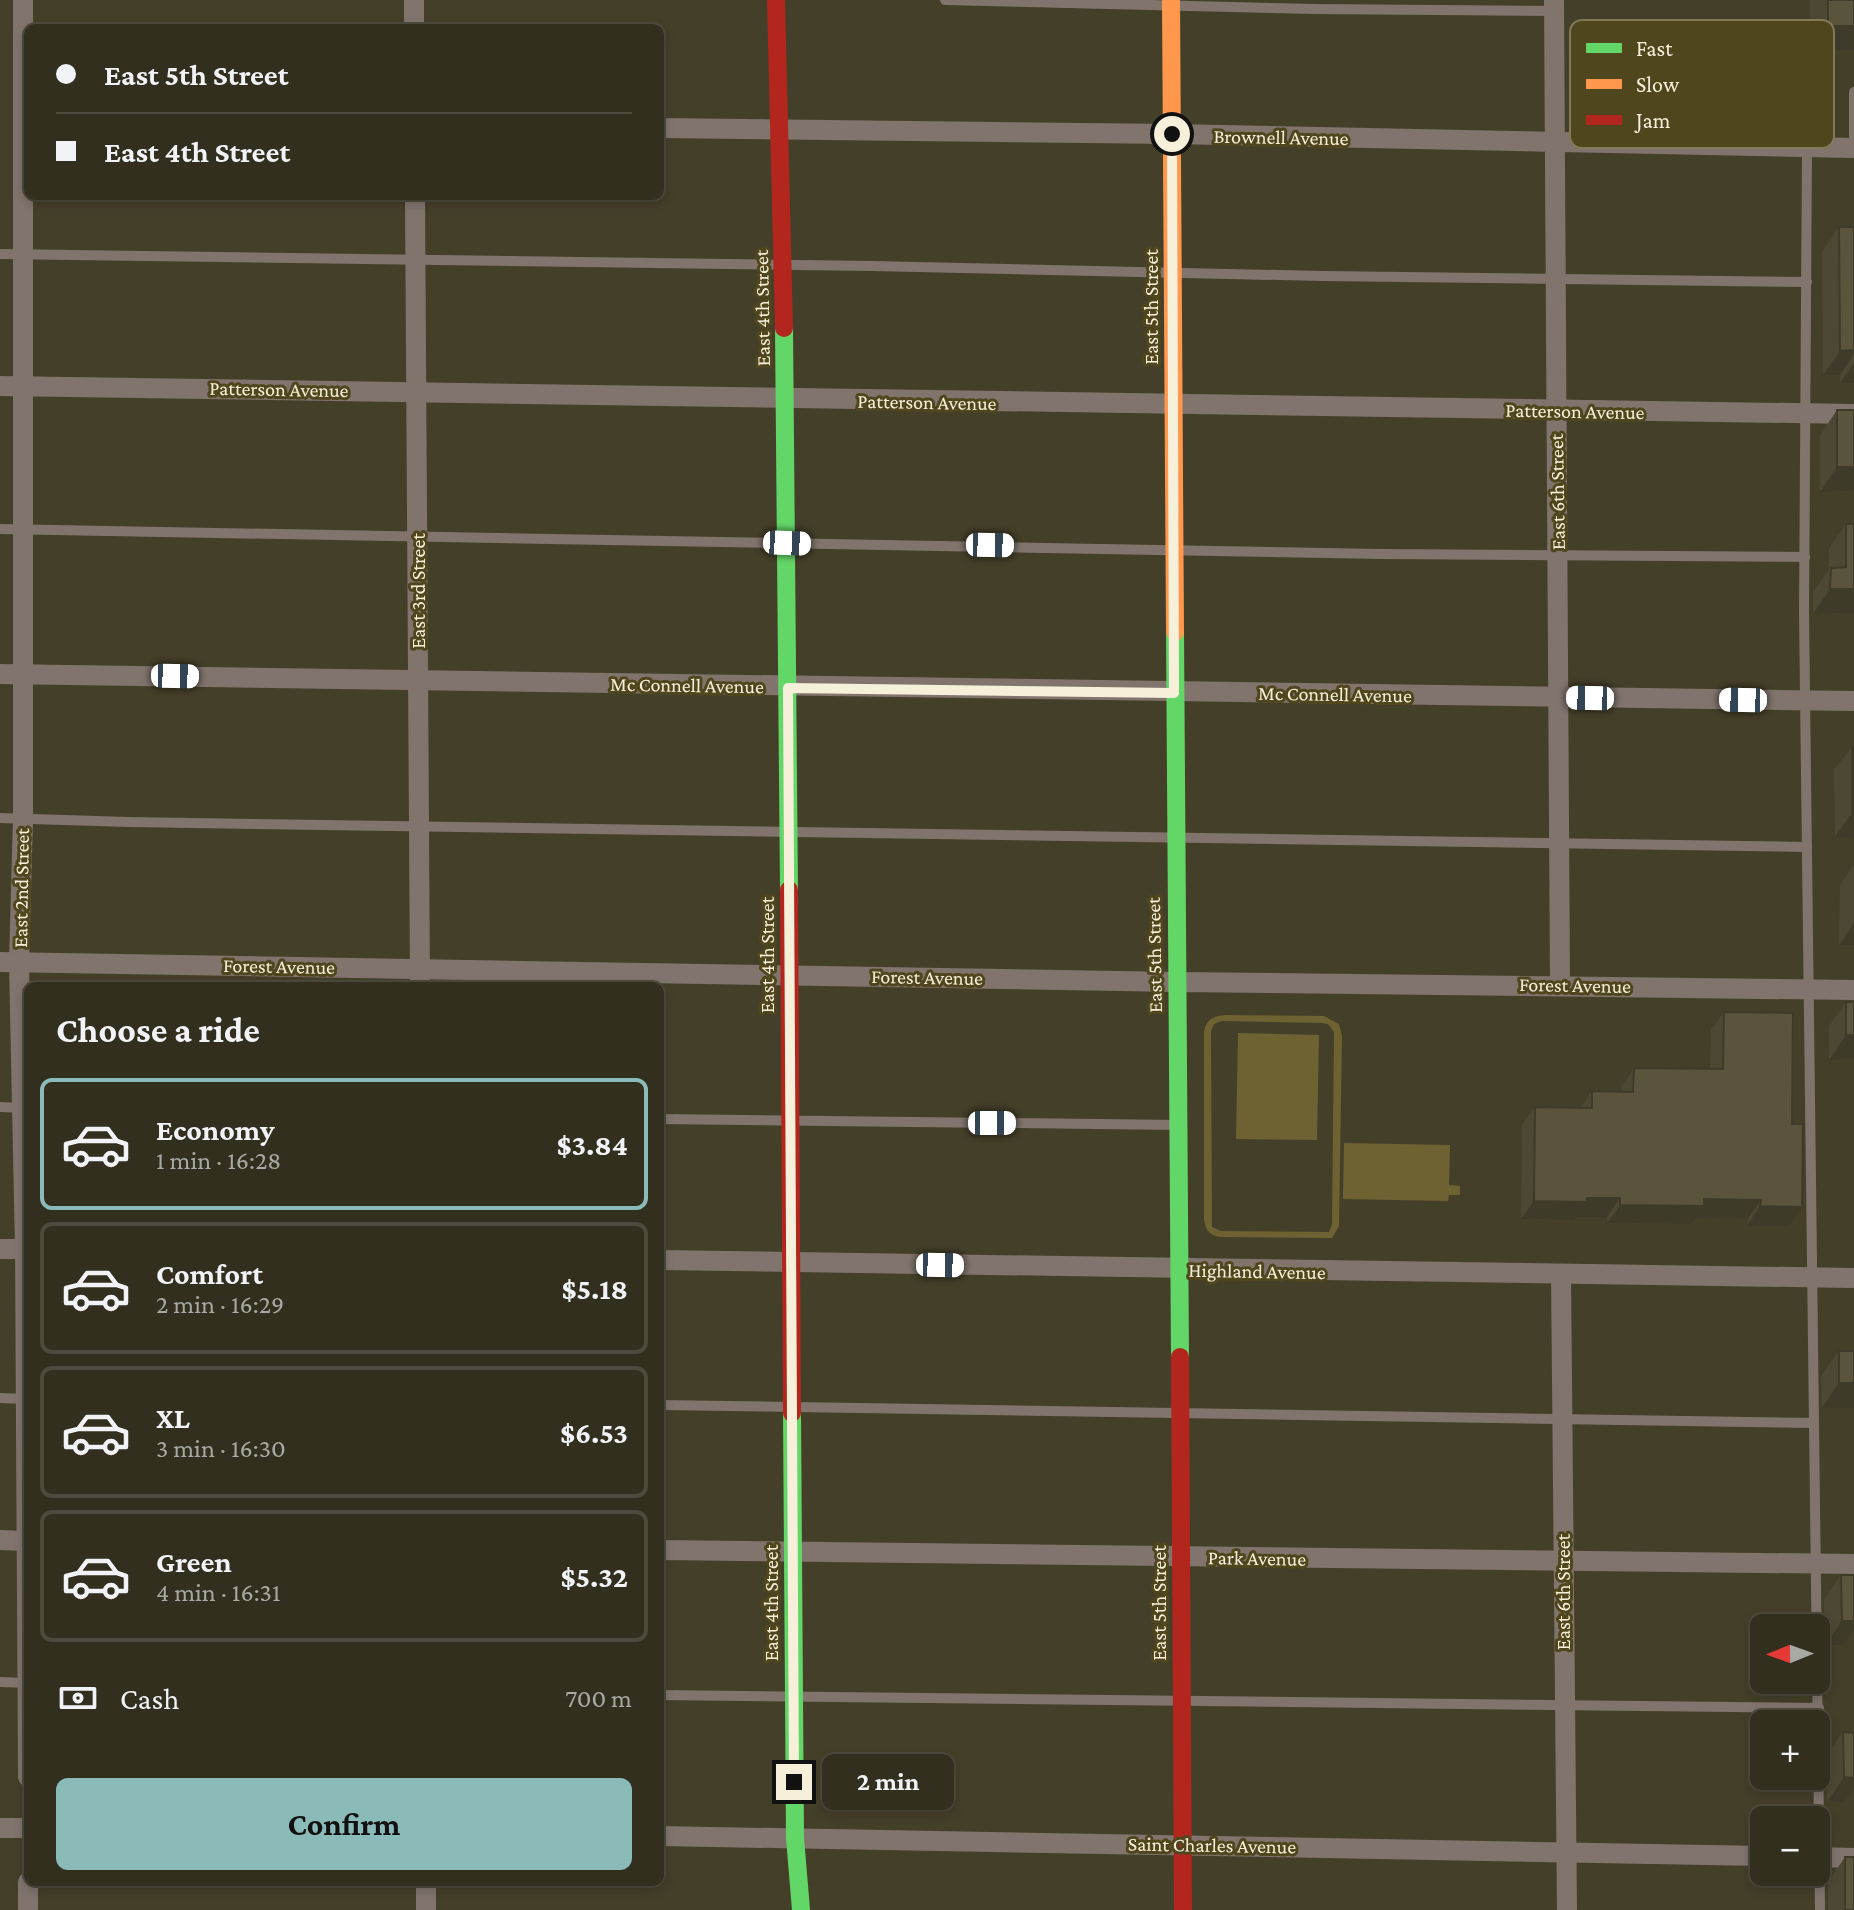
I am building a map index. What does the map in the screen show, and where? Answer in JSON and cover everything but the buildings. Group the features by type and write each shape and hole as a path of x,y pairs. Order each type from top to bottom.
{"street":[{"name":"East 2nd Street","path":"23,0 24,59"},
{"path":"414,0 414,24"},
{"name":"East 4th Street","path":"776,0 786,399 795,1838 801,1910"},
{"name":"East 5th Street","path":"1171,2 1183,1910"},
{"name":"East 6th Street","path":"1554,6 1560,985"},
{"path":"0,118 24,118"},
{"name":"Brownell Avenue","path":"664,128 1172,134 1570,144"},
{"name":"Brownell Avenue","path":"1807,148 1854,148"},
{"name":"East 2nd Street","path":"24,164 21,529 23,818 10,962 24,1098"},
{"name":"East 3rd Street","path":"415,200 420,977"},
{"name":"Patterson Avenue","path":"0,386 1854,414"},
{"name":"Mc Connell Avenue","path":"0,674 418,678 788,688 1854,701"},
{"name":"Forest Avenue","path":"10,962 420,977 789,975 1854,990"},
{"path":"0,1249 24,1249"},
{"name":"Highland Avenue","path":"664,1260 1854,1278"},
{"name":"East 6th Street","path":"1561,1274 1567,1910"},
{"path":"0,1540 24,1541"},
{"name":"Park Avenue","path":"664,1550 1854,1564"},
{"path":"0,1828 24,1828"},
{"name":"Saint Charles Avenue","path":"664,1836 1750,1856"},
{"path":"1830,1857 1854,1858"},
{"path":"28,1886 28,1910"},
{"path":"426,1886 426,1910"}],"lane":[{"path":"945,0 1171,2 1316,9 1554,6"},
{"path":"1854,92 1854,148"},
{"path":"1807,148 1805,701 1818,1806"},
{"path":"0,254 1807,282"},
{"path":"0,529 1381,554 1805,557"},
{"path":"0,818 1807,847"},
{"path":"0,1107 24,1108"},
{"path":"664,1119 1178,1125"},
{"path":"0,1398 24,1399"},
{"path":"664,1405 1814,1423"},
{"path":"0,1682 24,1683"},
{"path":"664,1695 1819,1708"},
{"path":"1819,1886 1820,1910"}],"shaded area":[{"path":"1221,1016 1324,1016 1339,1024 1342,1036 1339,1226 1332,1238 1221,1237 1211,1234 1206,1227 1204,1032 1208,1022","holes":["1222,1021 1328,1024 1334,1032 1332,1224 1329,1232 1221,1231 1212,1227 1211,1031 1214,1024"]},
{"path":"1238,1033 1319,1035 1317,1140 1236,1139"},
{"path":"1344,1143 1450,1145 1449,1185 1460,1186 1460,1195 1449,1195 1448,1201 1343,1199"}],"traffic: fast":[{"path":"784,328 789,890"},
{"path":"1175,632 1180,1357"},
{"path":"792,1413 795,1838 801,1910"}],"traffic: slow":[{"path":"1171,0 1175,632"}],"traffic: jam":[{"path":"776,0 784,328"},
{"path":"789,890 792,1413"},
{"path":"1180,1357 1183,1910"}],"route":[{"path":"794,1782 788,688 1174,693 1172,134"}]}
